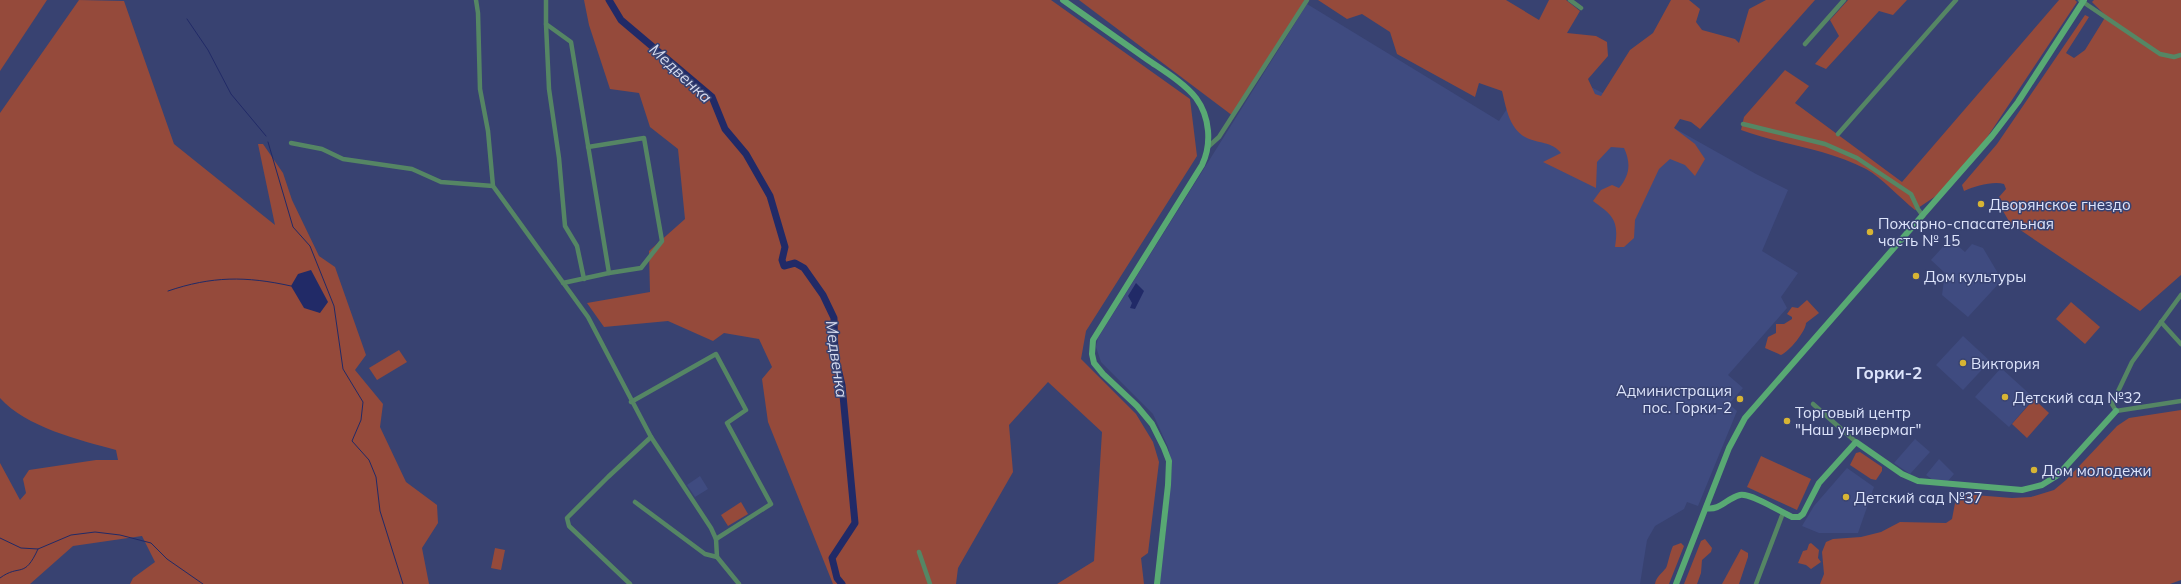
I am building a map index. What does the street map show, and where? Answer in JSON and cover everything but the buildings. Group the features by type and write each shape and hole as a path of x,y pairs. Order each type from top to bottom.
{"street":[{"path":"476,0 480,89 488,131 493,186 588,317 631,402 651,437 706,518 716,539 717,557 739,584"},
{"path":"546,0 550,89 560,158 565,226 577,246 584,279"},
{"path":"1063,0 1171,77 1195,98 1203,110 1206,122 1209,146 1202,165 1093,340 1092,354 1094,363 1103,374 1138,406 1152,424 1169,461 1168,485 1157,584"},
{"path":"1209,146 1219,137 1307,0"},
{"path":"1570,0 1581,8"},
{"path":"1805,44 1844,0"},
{"path":"1838,134 1956,0"},
{"path":"1676,584 1733,438 1745,418 1923,216 2007,117 2082,1 2160,54 2174,57 2181,55"},
{"path":"546,24 571,42 609,273"},
{"path":"1743,124 1825,144 1858,158 1911,194 1923,216"},
{"path":"563,284 609,273 641,268 662,241 644,138 588,147"},
{"path":"291,143 322,149 343,159 412,169 441,182 493,186"},
{"path":"2116,412 2112,404 2114,395 2132,362 2181,295"},
{"path":"2161,322 2181,344"},
{"path":"631,402 716,354 746,410 727,423 771,504 716,539"},
{"path":"1813,404 1856,442 1902,474 1918,481 2022,490 2042,485 2058,475 2116,412 2181,402"},
{"path":"630,584 569,526 567,518 608,476 651,437"},
{"path":"1706,508 1716,508 1732,498 1744,495 1796,518 1803,514 1819,483 1856,442"},
{"path":"635,502 705,554 717,557"},
{"path":"1756,584 1783,513"},
{"path":"919,552 930,584"}],"shaded area":[{"path":"0,0 47,0 0,71"},
{"path":"79,0 124,1 174,144 275,225 258,144 263,144 283,173 292,200 319,256 335,267 366,355 355,370 383,404 380,427 406,482 437,505 438,523 422,548 429,584 130,584 133,578 155,562 142,536 73,546 30,584 0,584 0,463 20,500 26,493 23,479 29,470 96,460 118,460 116,450 70,437 38,425 11,408 0,398 0,113"},
{"path":"584,0 1051,0 1190,99 1197,156 1086,331 1081,359 1136,414 1153,442 1159,462 1148,553 1141,558 1144,584 1057,584 1094,561 1102,432 1048,382 1009,425 1013,472 958,568 956,584 833,584 768,422 762,379 772,367 759,339 724,333 713,341 668,321 604,327 587,303 650,292 649,251 685,219 678,149 650,127 639,93 610,89 589,25"},
{"path":"1079,0 1305,0 1233,116"},
{"path":"1318,0 1506,0 1539,20 1549,0 1566,0 1580,11 1567,33 1596,36 1607,42 1608,56 1588,79 1595,94 1601,96 1630,50 1653,33 1671,0 1689,0 1700,9 1696,22 1702,30 1735,39 1739,43 1749,9 1766,0 1815,0 1700,129 1691,122 1680,119 1674,128 1695,144 1705,159 1695,176 1685,165 1670,159 1659,169 1635,220 1634,238 1624,247 1615,247 1616,231 1613,220 1606,211 1593,201 1601,190 1612,185 1619,188 1623,183 1628,169 1628,159 1624,148 1611,147 1597,162 1596,188 1543,162 1561,153 1553,146 1525,137 1515,128 1509,117 1502,91 1479,83 1475,97 1397,54 1390,32 1362,14 1347,19"},
{"path":"1848,0 1907,0 1893,15 1879,11 1826,69 1815,64 1839,36 1830,20"},
{"path":"2059,0 2075,0 2077,2 1984,142 1939,194 1915,210 1872,173 1851,162 1820,151 1741,130 1744,117 1785,70 1809,86 1795,103 1902,182"},
{"path":"2094,0 2181,0 2181,275 2140,311 2010,223 1999,204 2002,201 1999,197 2006,189 2004,184 1984,184 1964,191 1962,185 1997,144 2085,15 2089,17 2066,53 2074,58 2085,50 2106,16 2092,2"},
{"path":"1307,4 1499,121 1538,61 1674,128 1756,174 1788,190 1762,251 1798,273 1781,297 1787,308 1728,375 1743,388 1729,404 1737,411 1698,506 1687,502 1684,509 1655,526 1647,540 1640,584 1159,584 1172,466 1168,447 1153,414 1101,362 1096,347 1098,338"},
{"path":"1950,239 1965,252 1972,244 1983,248 2002,280 1968,317 1942,295 1945,273 1931,260"},
{"path":"311,270 328,302 320,313 304,308 291,286 298,274"},
{"path":"1136,283 1144,291 1135,309 1130,308 1132,303 1128,296"},
{"path":"1807,300 1819,313 1806,323 1800,336 1792,346 1781,355 1765,348 1768,337 1776,333 1776,324 1784,324 1792,319 1792,317 1787,314 1792,307 1798,308"},
{"path":"2071,302 2100,327 2085,344 2056,319"},
{"name":"Виктория","path":"1963,336 1990,361 1963,390 1936,365"},
{"path":"399,350 407,362 377,380 369,368"},
{"name":"Детский сад №32","path":"2001,368 2034,398 2009,427 1975,397"},
{"path":"2034,399 2049,413 2027,438 2012,424"},
{"path":"2181,410 2181,580 2170,584 1820,584 1824,574 1822,552 1826,542 1833,539 1861,537 1881,532 1900,522 1946,523 1952,519 1956,498 1962,494 2012,498 2031,497 2054,490 2066,480 2117,426 2129,418"},
{"path":"1915,439 1930,452 1910,474 1894,463"},
{"path":"1860,452 1882,467 1882,471 1876,480 1871,479 1850,465 1856,453"},
{"path":"1761,456 1811,479 1797,510 1747,487"},
{"path":"1939,459 1954,474 1947,482 1933,480 1926,475"},
{"name":"Детский сад №37","path":"1847,468 1874,487 1858,533 1819,533 1802,526 1814,506"},
{"path":"700,476 708,489 695,497 687,485"},
{"path":"741,502 748,514 728,526 721,515"},
{"path":"1705,539 1712,548 1711,552 1702,560 1701,573 1697,584 1684,584 1701,541"},
{"path":"1681,543 1684,546 1669,584 1655,584 1658,577 1666,568 1673,546"},
{"path":"1811,543 1819,550 1818,558 1821,562 1811,569 1806,565 1798,563 1803,551 1807,550 1809,544"},
{"path":"495,548 505,550 501,570 491,568"},
{"path":"1741,549 1748,553 1748,557 1739,584 1722,584"}],"waterway":[{"name":"Медвенка","path":"609,0 621,20 712,97 725,129 746,154 770,196 785,247 782,260 784,266 795,263 804,268 823,295 834,318 835,356 842,385 855,523 832,558 837,578 842,584"},
{"path":"187,19 208,50 231,94 266,136"},
{"path":"268,142 293,227 310,246 334,306 343,369 363,402 361,420 352,441 369,460 376,477 380,511 403,584"},
{"path":"168,291 199,282 229,279 259,280 291,286"},
{"path":"0,538 21,548 38,549 71,535 95,532 120,535 151,543 167,559 203,584"},
{"path":"0,578 25,568 33,559 38,549"}],"place":[{"name":"Дворянское гнездо","path":"1981,204"},
{"name":"Пожарно-спасательная часть № 15","path":"1870,232"},
{"name":"Дом культуры","path":"1916,276"},
{"name":"Виктория","path":"1963,363"},
{"name":"Детский сад №32","path":"2005,397"},
{"name":"Администрация пос. Горки-2","path":"1740,399"},
{"name":"Торговый центр \"Наш универмаг\"","path":"1787,421"},
{"name":"Дом молодежи","path":"2034,470"},
{"name":"Детский сад №37","path":"1846,497"}],"district":[{"name":"Горки-2","path":"1889,372"}]}
